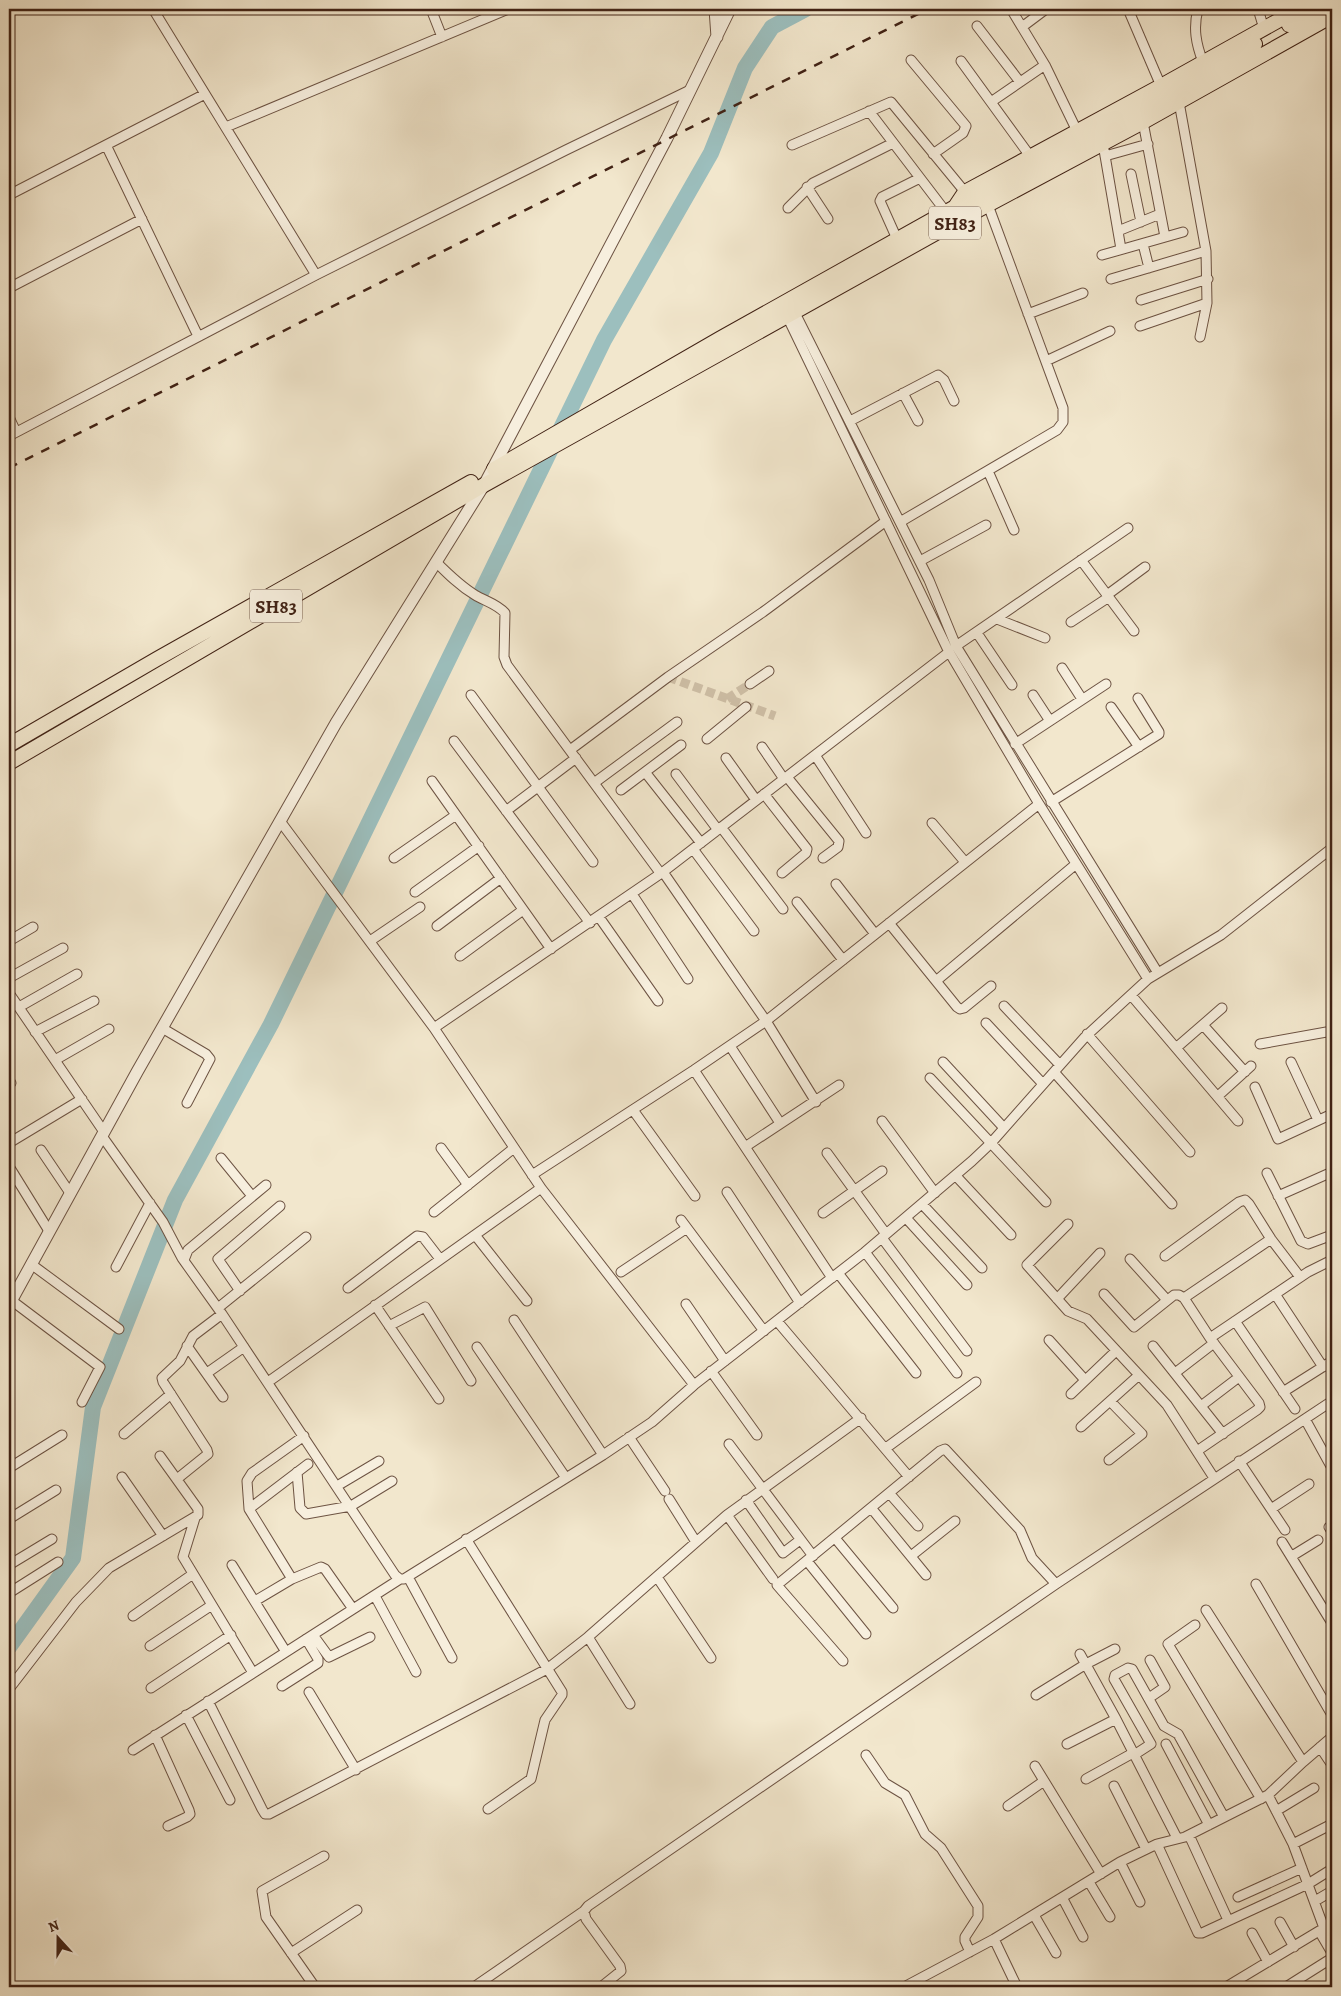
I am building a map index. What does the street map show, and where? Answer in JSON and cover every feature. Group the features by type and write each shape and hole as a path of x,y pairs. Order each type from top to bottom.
{"main road":[{"name":"SH83","path":"787,308 897,239 950,209 965,192 1299,9"},
{"path":"950,209 1014,181 1318,9"},
{"name":"SH83","path":"9,763 484,485 544,446 787,308 988,204 1104,150 1143,122 1332,16"},
{"name":"SH83","path":"9,745 156,659 492,470 544,446"},
{"path":"41,726 49,739"}],"street":[{"path":"153,9 316,275"},
{"path":"226,127 508,9"},
{"path":"715,9 717,39"},
{"path":"82,1402 100,1367 10,1302 162,1028 336,723 484,485 667,138 730,9"},
{"path":"1011,9 1045,65 1077,131"},
{"path":"1022,26 1046,9"},
{"path":"1128,9 1161,86"},
{"path":"1198,9 1195,28 1196,40 1203,62"},
{"path":"1258,9 1264,29"},
{"path":"435,10 442,37"},
{"path":"977,26 1020,82"},
{"path":"911,60 966,126 963,133 933,154"},
{"path":"961,61 1030,156"},
{"path":"991,102 1045,65"},
{"path":"9,417 12,434 316,275 690,90"},
{"path":"9,195 206,94"},
{"path":"792,145 891,102 965,192"},
{"path":"1180,102 1206,251 1207,303 1200,337"},
{"path":"869,111 920,178 950,209"},
{"path":"1143,122 1165,238"},
{"path":"788,208 807,187 893,143"},
{"path":"1121,249 1104,150 1148,144"},
{"path":"106,145 198,336"},
{"path":"1131,174 1141,222"},
{"path":"897,239 880,201 882,197 920,178"},
{"path":"807,187 828,219"},
{"path":"900,522 1057,430 1063,422 1063,408 988,204"},
{"path":"1118,231 1160,214"},
{"path":"9,288 142,219"},
{"path":"1102,254 1183,232"},
{"path":"1143,244 1149,268"},
{"path":"1111,279 1206,251"},
{"path":"1141,300 1208,279"},
{"path":"1028,314 1083,293"},
{"path":"1140,326 1207,303"},
{"path":"787,308 850,421 920,561 953,649 1015,744 1158,973"},
{"path":"787,308 886,521 953,649 1039,804 1148,979"},
{"path":"1046,361 1110,331"},
{"path":"850,421 938,375 944,380 954,401"},
{"path":"904,393 918,421"},
{"path":"988,470 1014,530"},
{"path":"570,750 668,677 763,612 886,521"},
{"path":"920,561 986,525"},
{"path":"434,1028 662,873 953,649 1128,528"},
{"path":"1081,560 1134,631"},
{"path":"436,562 456,581 475,595 501,608 505,612 504,648 507,665 662,873 766,1021 816,1102"},
{"path":"1071,622 1145,567"},
{"path":"997,619 1045,638"},
{"path":"977,633 1012,685"},
{"path":"1062,668 1082,699"},
{"path":"750,684 770,672"},
{"path":"1015,744 1106,684"},
{"path":"471,695 593,862"},
{"path":"1033,695 1050,721"},
{"path":"1051,802 1156,737 1159,732 1138,698"},
{"path":"707,739 746,707"},
{"path":"1111,707 1139,747"},
{"path":"594,783 677,722"},
{"path":"454,741 590,923"},
{"path":"621,790 681,745"},
{"path":"762,747 839,841 838,847 823,858"},
{"path":"815,755 866,832"},
{"path":"506,811 576,758"},
{"path":"726,758 756,800"},
{"path":"645,772 754,931"},
{"path":"676,774 783,909"},
{"path":"432,781 551,949"},
{"path":"764,794 807,849 806,853 782,874"},
{"path":"532,1175 766,1021 1039,804"},
{"path":"394,858 456,815"},
{"path":"280,821 331,887 434,1028 541,1188 694,1385"},
{"path":"932,823 965,862"},
{"path":"415,892 479,846"},
{"path":"133,1750 375,1596 603,1455 652,1422 694,1385 865,1252 956,1176 991,1143 1088,1034 1148,979 1227,931 1332,848"},
{"path":"936,981 1076,864"},
{"path":"437,926 501,878"},
{"path":"836,884 876,934"},
{"path":"632,894 688,979"},
{"path":"797,902 843,960"},
{"path":"370,941 420,907"},
{"path":"460,956 523,910"},
{"path":"599,917 658,1001"},
{"path":"889,923 960,1009 991,986"},
{"path":"9,941 33,927"},
{"path":"9,978 63,948"},
{"path":"19,1007 76,974"},
{"path":"9,992 163,1222 183,1259 268,1382 395,1575 404,1578 452,1658"},
{"path":"1131,995 1238,1121"},
{"path":"36,1032 94,1001"},
{"path":"1004,1006 1172,1204"},
{"path":"1176,1048 1222,1008"},
{"path":"986,1022 1043,1084"},
{"path":"1203,1025 1248,1069 1218,1096"},
{"path":"162,1028 206,1054 210,1060 187,1103"},
{"path":"55,1060 109,1029"},
{"path":"1260,1044 1332,1031"},
{"path":"1088,1034 1190,1152"},
{"path":"730,1046 780,1123"},
{"path":"943,1062 1004,1128"},
{"path":"1291,1062 1318,1120"},
{"path":"694,1070 745,1147 835,1275 916,1373"},
{"path":"930,1078 1046,1202"},
{"path":"745,1147 780,1123 816,1102 839,1085"},
{"path":"1254,1087 1278,1139 1332,1114"},
{"path":"9,1143 82,1099"},
{"path":"633,1110 695,1196"},
{"path":"882,1121 935,1193"},
{"path":"441,1148 468,1185"},
{"path":"434,1212 514,1148"},
{"path":"41,1150 70,1193"},
{"path":"828,1153 884,1236 967,1351"},
{"path":"221,1158 252,1196"},
{"path":"10,1168 49,1231"},
{"path":"823,1213 882,1171"},
{"path":"1278,1196 1332,1172"},
{"path":"1267,1173 1301,1242 1308,1244 1332,1235"},
{"path":"956,1176 1011,1235"},
{"path":"183,1259 188,1250 266,1185"},
{"path":"268,1382 541,1188"},
{"path":"726,1192 800,1303"},
{"path":"1165,1256 1239,1202 1245,1200 1271,1239 1300,1277"},
{"path":"116,1267 150,1203"},
{"path":"922,1204 982,1268"},
{"path":"240,1291 218,1259 280,1206"},
{"path":"906,1218 967,1285"},
{"path":"681,1220 764,1331"},
{"path":"1068,1224 1028,1265 1071,1314 1087,1319 1171,1410 1214,1478"},
{"path":"621,1272 687,1228"},
{"path":"475,1235 527,1301"},
{"path":"348,1288 417,1236 423,1237 440,1259"},
{"path":"177,1479 208,1454 162,1378 180,1362 193,1336 240,1291 306,1237"},
{"path":"1184,1298 1271,1239"},
{"path":"865,1252 957,1373"},
{"path":"1057,1299 1100,1253"},
{"path":"1130,1259 1167,1300"},
{"path":"1175,1373 1235,1321 1300,1277 1332,1260"},
{"path":"31,1264 119,1329"},
{"path":"1104,1294 1134,1327 1167,1300 1179,1295 1184,1298 1212,1341 1260,1407 1197,1451"},
{"path":"1275,1294 1323,1367"},
{"path":"686,1304 725,1361"},
{"path":"375,1306 439,1399"},
{"path":"389,1326 425,1308 471,1381"},
{"path":"514,1320 603,1455"},
{"path":"777,1321 909,1477"},
{"path":"1235,1321 1295,1410"},
{"path":"1049,1340 1086,1380"},
{"path":"187,1346 224,1397"},
{"path":"1153,1346 1223,1434"},
{"path":"206,1373 244,1347"},
{"path":"478,1347 566,1478"},
{"path":"1071,1394 1116,1351"},
{"path":"1283,1392 1332,1361"},
{"path":"712,1371 757,1435"},
{"path":"1081,1426 1139,1375"},
{"path":"1201,1406 1239,1377"},
{"path":"886,1448 976,1382"},
{"path":"124,1434 171,1394"},
{"path":"1110,1401 1142,1434 1110,1460"},
{"path":"474,1987 584,1911 588,1906 1056,1584 1332,1401"},
{"path":"208,1701 266,1814 268,1814 356,1770 547,1669 588,1637 727,1515 860,1418"},
{"path":"1305,1419 1332,1468"},
{"path":"9,1468 62,1435"},
{"path":"292,1579 249,1509 248,1477 304,1436"},
{"path":"629,1437 696,1542"},
{"path":"729,1444 866,1634"},
{"path":"843,1661 777,1586 940,1451 945,1449 1020,1530 1032,1558 1056,1584"},
{"path":"160,1456 198,1509 198,1515 195,1518 183,1557 253,1673"},
{"path":"337,1486 379,1461"},
{"path":"1239,1462 1285,1530"},
{"path":"249,1509 308,1464"},
{"path":"297,1472 300,1508 306,1514 351,1506 392,1481"},
{"path":"122,1477 163,1536"},
{"path":"1271,1509 1309,1484"},
{"path":"9,1518 56,1490"},
{"path":"890,1494 918,1526"},
{"path":"746,1500 783,1553 800,1540"},
{"path":"872,1509 926,1575"},
{"path":"727,1515 773,1579"},
{"path":"9,1689 76,1602 108,1568 195,1518"},
{"path":"911,1556 955,1521"},
{"path":"835,1538 893,1608"},
{"path":"9,1566 52,1539"},
{"path":"466,1539 562,1692 562,1696 545,1720 533,1774 527,1783 488,1809"},
{"path":"1292,1556 1318,1540"},
{"path":"1282,1542 1332,1623"},
{"path":"9,1592 58,1562"},
{"path":"232,1565 286,1652"},
{"path":"255,1601 292,1579 321,1566 353,1610"},
{"path":"132,1616 193,1574"},
{"path":"657,1577 711,1658"},
{"path":"1256,1584 1332,1715"},
{"path":"375,1596 416,1672"},
{"path":"150,1646 212,1605"},
{"path":"1206,1610 1303,1762"},
{"path":"1195,1625 1168,1644 1264,1797 1276,1811 1293,1844 1315,1901 1322,1930 1332,1953"},
{"path":"151,1688 231,1635"},
{"path":"310,1637 329,1657 370,1637"},
{"path":"282,1686 318,1664 310,1637"},
{"path":"588,1637 630,1704"},
{"path":"1036,1695 1086,1664 1115,1649"},
{"path":"1080,1654 1116,1718 1177,1838"},
{"path":"1149,1698 1165,1687 1150,1660"},
{"path":"1086,1780 1150,1746 1151,1742 1113,1676 1131,1668 1164,1726 1178,1734 1224,1817"},
{"path":"309,1692 356,1770"},
{"path":"186,1716 230,1800"},
{"path":"1067,1744 1116,1718"},
{"path":"155,1736 190,1814 168,1826"},
{"path":"904,1987 994,1939 1146,1848 1189,1835 1264,1797 1332,1738"},
{"path":"1166,1744 1209,1825"},
{"path":"1320,1747 1332,1765"},
{"path":"866,1755 885,1783 907,1798 925,1834 941,1848 978,1906 978,1917 965,1937 970,1952"},
{"path":"1035,1766 1101,1874"},
{"path":"1008,1806 1044,1782"},
{"path":"1114,1786 1146,1848"},
{"path":"1276,1811 1314,1788"},
{"path":"1293,1844 1332,1824"},
{"path":"1189,1835 1228,1920"},
{"path":"1157,1844 1198,1933 1202,1933 1308,1884 1332,1869"},
{"path":"315,1987 266,1917 262,1891 324,1856"},
{"path":"1120,1862 1140,1902"},
{"path":"1238,1897 1302,1868"},
{"path":"1089,1882 1110,1917"},
{"path":"1315,1901 1332,1892"},
{"path":"1063,1899 1083,1937"},
{"path":"291,1953 357,1910"},
{"path":"584,1911 592,1929 620,1966 621,1971 600,1987"},
{"path":"1034,1915 1056,1953"},
{"path":"1280,1922 1294,1946"},
{"path":"1322,1930 1332,1941"},
{"path":"1226,1987 1322,1930"},
{"path":"1252,1933 1268,1962"},
{"path":"994,1939 1016,1987"},
{"path":"1286,1987 1332,1958"}],"waterway":[{"path":"9,1647 73,1558 93,1407 175,1200 271,1024 604,340 711,153 745,68 772,27 806,9"}],"tunnel":[{"path":"668,677 775,716"},
{"path":"727,699 750,684"}],"railway":[{"path":"9,468 928,9"}]}
